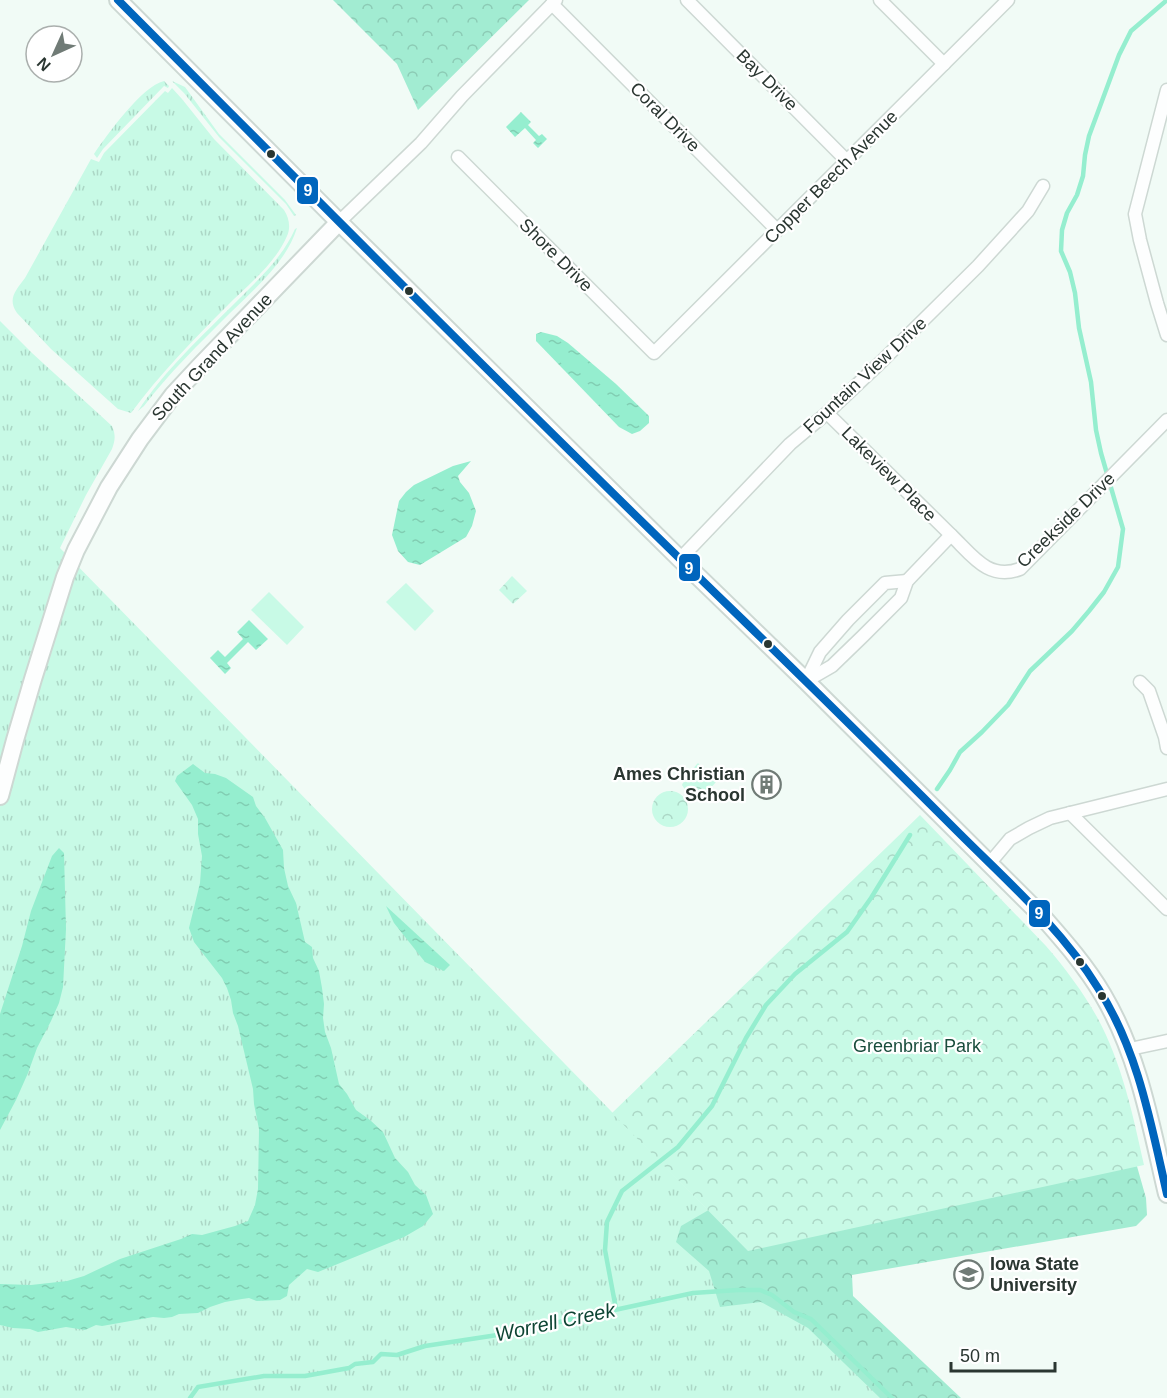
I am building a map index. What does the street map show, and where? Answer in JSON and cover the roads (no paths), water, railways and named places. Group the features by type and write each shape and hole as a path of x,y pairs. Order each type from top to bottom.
{"main road":[{"path":"118,0 339,222 1042,915 1072,951 1103,995 1130,1049 1143,1089 1167,1194"},
{"name":"South Grand Avenue","path":"0,796 65,577 76,550 109,487 145,431 173,395 339,222"}],"street":[{"name":"Bay Drive","path":"687,0 847,160"},
{"path":"880,0 944,64"},
{"name":"Copper Beech Avenue","path":"654,353 1008,0"},
{"name":"South Grand Avenue","path":"339,222 421,143 462,96 554,2"},
{"name":"Coral Drive","path":"554,2 777,230"},
{"path":"1167,90 1135,214 1140,240 1167,335"},
{"name":"Shore Drive","path":"458,157 654,353"},
{"name":"Fountain View Drive","path":"680,559 790,444 828,413 978,266 1028,211 1043,186"},
{"name":"Lakeview Place","path":"828,413 951,536"},
{"name":"Creekside Drive","path":"951,536 985,568 1010,573 1020,569 1167,420"},
{"path":"806,681 832,666 901,598 907,581 951,536"},
{"path":"806,681 820,652 885,583 907,581"},
{"path":"1140,682 1149,691 1167,748"},
{"path":"989,864 1010,839 1050,818 1167,789"},
{"path":"1070,813 1167,909"},
{"path":"1130,1049 1167,1041"}],"water":[{"path":"521,112 531,122 528,125 539,136 542,134 547,139 538,148 533,143 536,140 525,128 515,137 506,127"},
{"path":"541,332 557,336 568,343 649,416 649,423 640,431 632,434 619,427 536,341 536,334"},
{"path":"471,461 458,476 469,493 476,511 466,537 420,565 408,562 398,551 392,535 399,501 414,485 453,466"},
{"path":"249,620 268,639 256,650 248,642 227,663 231,668 225,674 210,658 218,650 225,657 243,639 237,632"},
{"path":"193,764 205,773 226,778 253,797 256,806 283,850 288,886 296,903 305,942 312,947 313,958 319,971 325,1032 339,1084 356,1110 383,1132 395,1158 408,1172 415,1185 426,1195 433,1214 423,1226 404,1237 318,1272 307,1269 289,1285 287,1296 280,1300 242,1299 225,1302 198,1313 96,1325 85,1330 66,1327 38,1332 0,1325 0,1284 31,1285 67,1281 84,1276 120,1259 192,1234 202,1235 248,1221 255,1205 258,1189 259,1129 253,1089 238,1026 222,978 194,942 189,928 200,883 202,856 198,819 192,805 175,781 177,776"},
{"path":"59,848 64,853 66,929 63,987 59,1003 37,1048 16,1100 0,1130 0,1014 31,911 52,856"},
{"path":"386,906 450,965 444,971 425,962 394,923"}],"waterway":[{"path":"937,789 960,752 1008,705 1030,671 1072,631 1104,592 1118,567 1123,529 1096,430 1091,382 1079,328 1075,293 1070,272 1061,251 1062,230 1083,176 1089,136 1119,55 1131,31 1167,0"},
{"path":"616,1309 605,1250 607,1222 622,1191 678,1147 712,1106 746,1038 766,1005 795,974 847,932 910,835"},
{"name":"Worrell Creek","path":"190,1398 198,1387 264,1376 305,1376 373,1362 381,1354 397,1355 425,1346 504,1334 693,1293 738,1290 760,1290 772,1295 794,1312 811,1319 892,1398"}],"place":[{"name":"Ames Christian School","path":"766,784"},
{"name":"Iowa State University","path":"969,1274"}],"park label":[{"name":"Greenbriar Park","path":"917,1046"}]}
